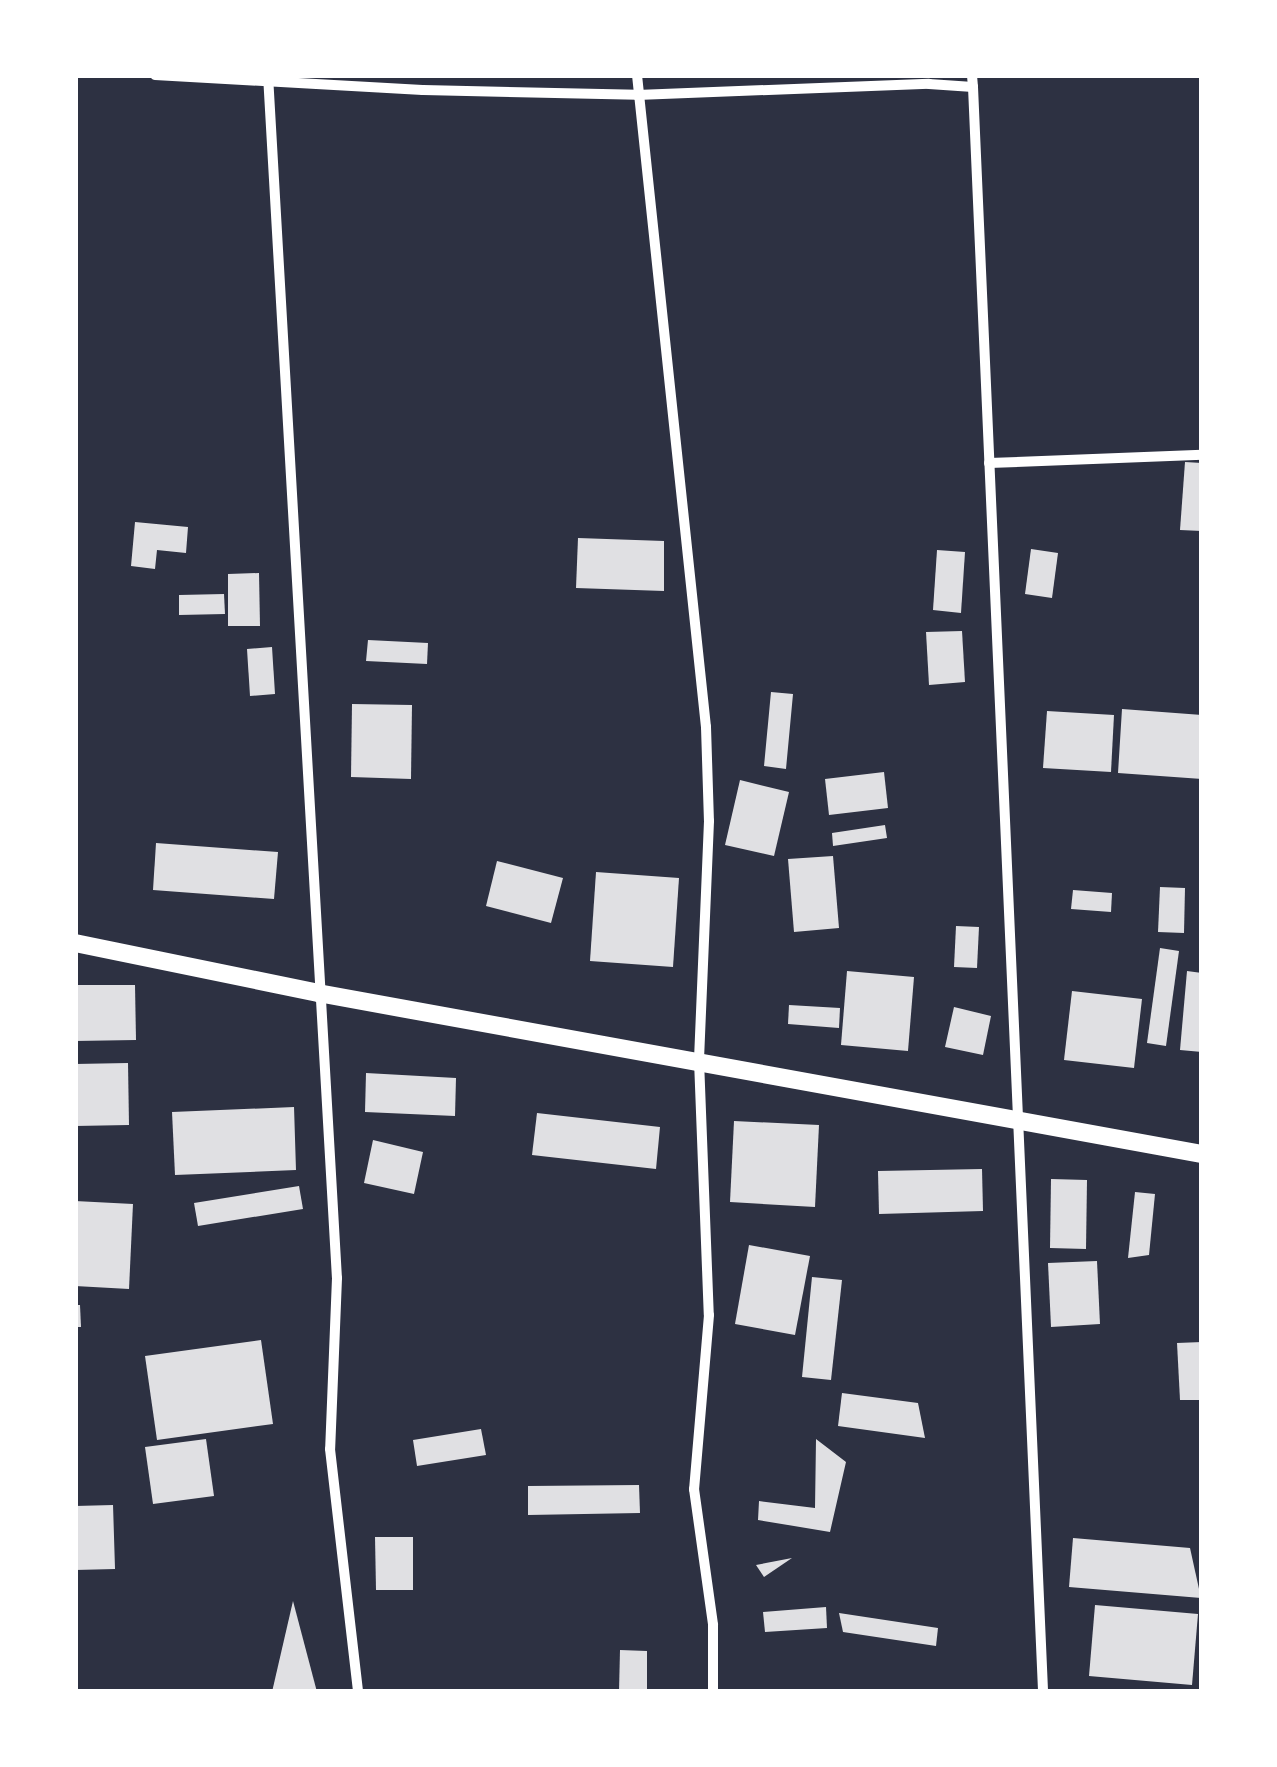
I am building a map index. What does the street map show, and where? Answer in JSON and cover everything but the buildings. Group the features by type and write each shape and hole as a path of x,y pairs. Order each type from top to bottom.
{"street":[{"path":"155,75 637,95 972,81 1017,1123 1042,1576 1043,1692"},
{"path":"637,75 706,727 709,820 699,1060 709,1315 694,1489 713,1625 713,1692"},
{"path":"268,78 337,1278 330,1450 358,1692"},
{"path":"989,463 1202,455"},
{"path":"75,943 318,993 1202,1154"}]}
